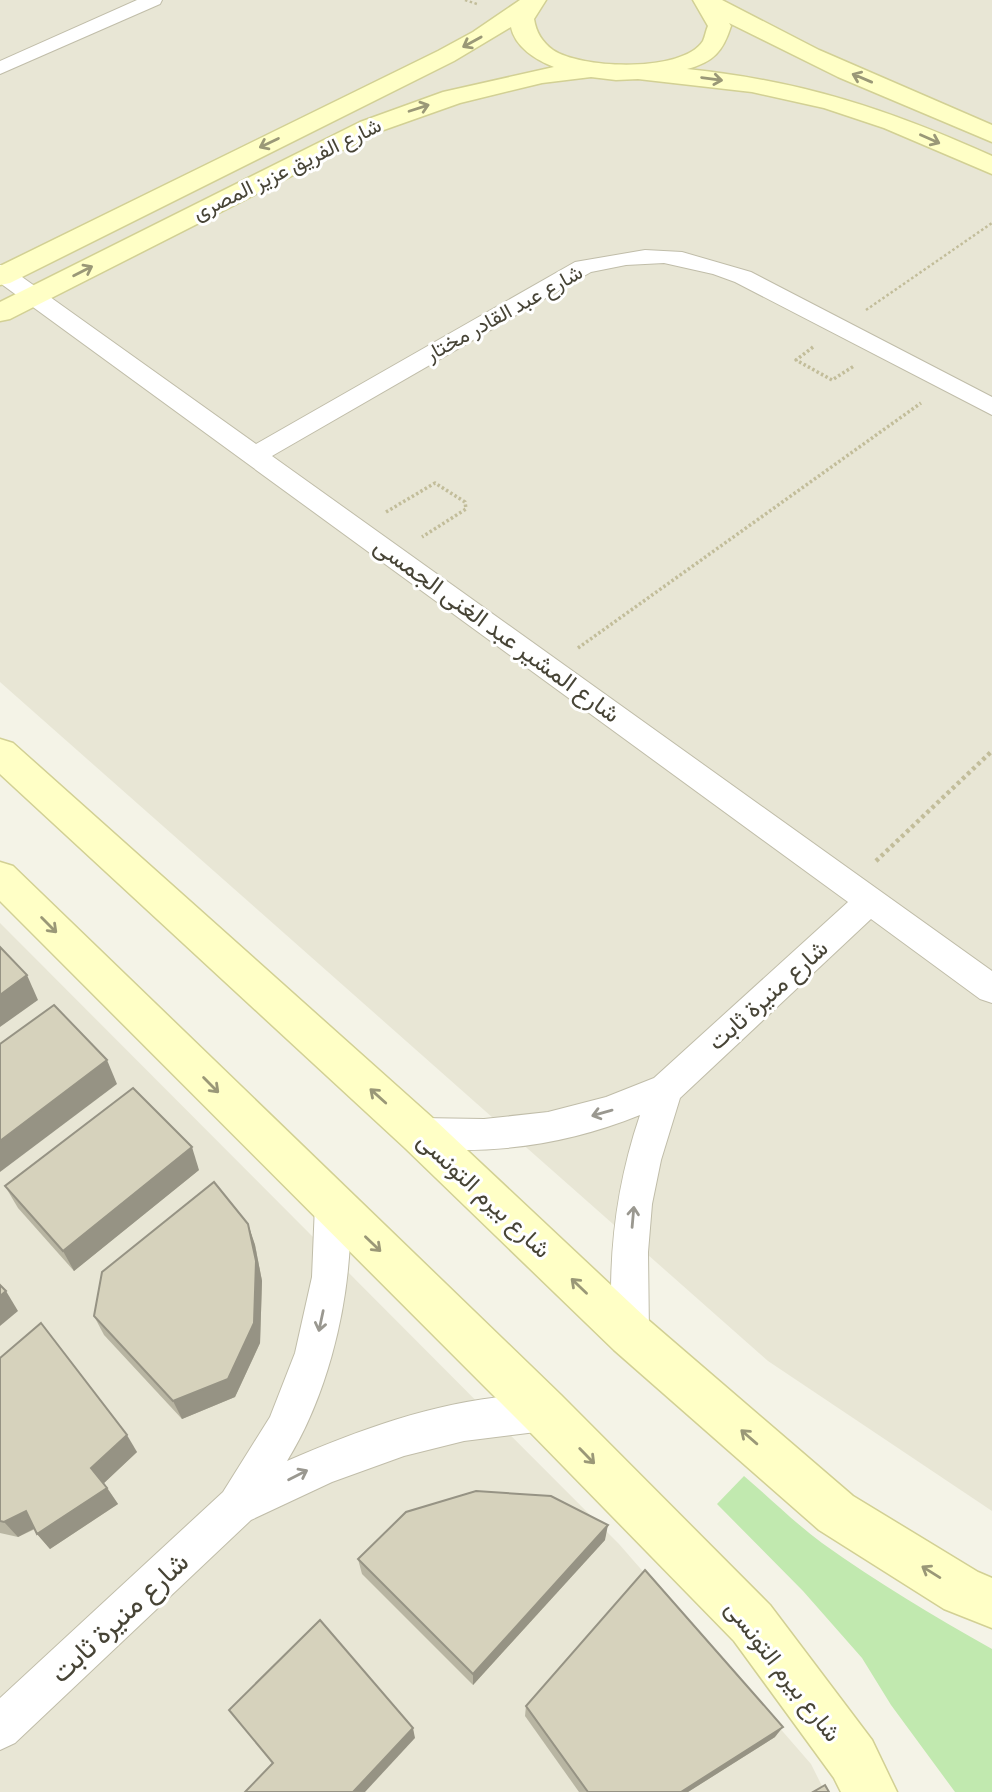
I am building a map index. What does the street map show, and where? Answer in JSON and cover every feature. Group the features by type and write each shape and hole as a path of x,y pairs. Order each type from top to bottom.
{"street":[{"path":"0,68 153,0"},
{"path":"644,73 687,62 699,57 715,44 722,28 717,13 704,0"},
{"path":"704,0 785,44 992,134"},
{"path":"532,2 522,19 525,35 538,50 560,62 589,70 754,85 808,96 898,125 992,166"},
{"name":"شارع الفريق عزيز المصرى","path":"1,275 446,56 481,37 532,2"},
{"name":"شارع الفريق عزيز المصرى","path":"0,313 369,127 431,104 497,85 589,70"},
{"name":"شارع عبد القادر مختار","path":"256,455 583,267 622,257 664,255 707,263 743,276 992,407"},
{"name":"شارع المشير عبد الغنى الجمسى","path":"1,275 359,529 992,989"},
{"name":"شارع بيرم التونسى","path":"0,753 420,1134 630,1334 836,1513 962,1591 992,1603"},
{"name":"شارع بيرم التونسى","path":"0,877 544,1412 752,1623 853,1759 870,1792"},
{"name":"شارع منيرة ثابت","path":"420,1134 484,1135 548,1128 609,1112 666,1089 860,893"},
{"name":"شارع منيرة ثابت","path":"630,1334 629,1267 635,1203 647,1144 666,1089"},
{"name":"شارع منيرة ثابت","path":"0,1728 237,1506 284,1430 314,1353 330,1277 333,1205"},
{"name":"شارع منيرة ثابت","path":"237,1506 312,1468 389,1440 466,1421 544,1412"}],"path":[{"path":"840,328 992,223"},
{"path":"550,668 947,384"},
{"path":"359,529 430,485 440,484 465,502 466,509 394,555"},
{"path":"860,893 992,751"}],"shaded area":[{"path":"0,0 992,0 992,1511 768,1361 0,682"},
{"path":"0,923 619,1544 811,1764 825,1792 0,1792"}],"green space":[{"path":"744,1476 822,1543 906,1598 992,1649 992,1792 955,1792 891,1705 862,1658 803,1591 717,1504"}],"building":[{"path":"0,947 27,975 0,995"},
{"path":"54,1005 107,1060 0,1141 0,1044"},
{"path":"133,1088 192,1147 63,1251 5,1186"},
{"path":"214,1182 248,1224 256,1261 254,1323 228,1379 173,1401 94,1316 102,1272"},
{"path":"0,1285 6,1291 0,1296"},
{"path":"41,1323 127,1435 91,1468 107,1488 37,1534 26,1511 4,1522 0,1521 0,1358"},
{"path":"476,1491 551,1496 608,1525 473,1674 358,1559 406,1512"},
{"path":"645,1570 783,1727 681,1792 588,1792 526,1706"},
{"path":"320,1620 413,1728 353,1792 245,1792 273,1763 229,1710"},
{"path":"825,1785 829,1792 813,1792"}]}
